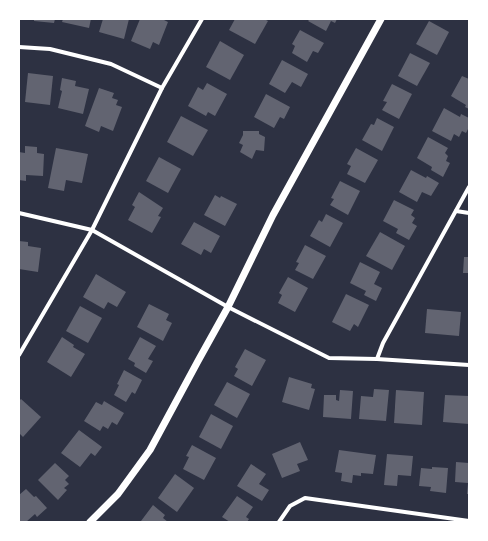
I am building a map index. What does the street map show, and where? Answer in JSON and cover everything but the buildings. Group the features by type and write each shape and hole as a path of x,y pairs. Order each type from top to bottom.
{"street":[{"path":"19,355 92,230 162,88 202,19"},
{"path":"90,522 118,494 150,450 228,307 273,215 381,19"},
{"path":"19,46 50,49 111,64 162,88"},
{"path":"377,359 383,343 469,187"},
{"path":"456,211 469,213"},
{"path":"19,212 92,230 228,307 329,358 377,359 469,365"},
{"path":"279,522 290,506 305,498 438,520 469,521"}]}
